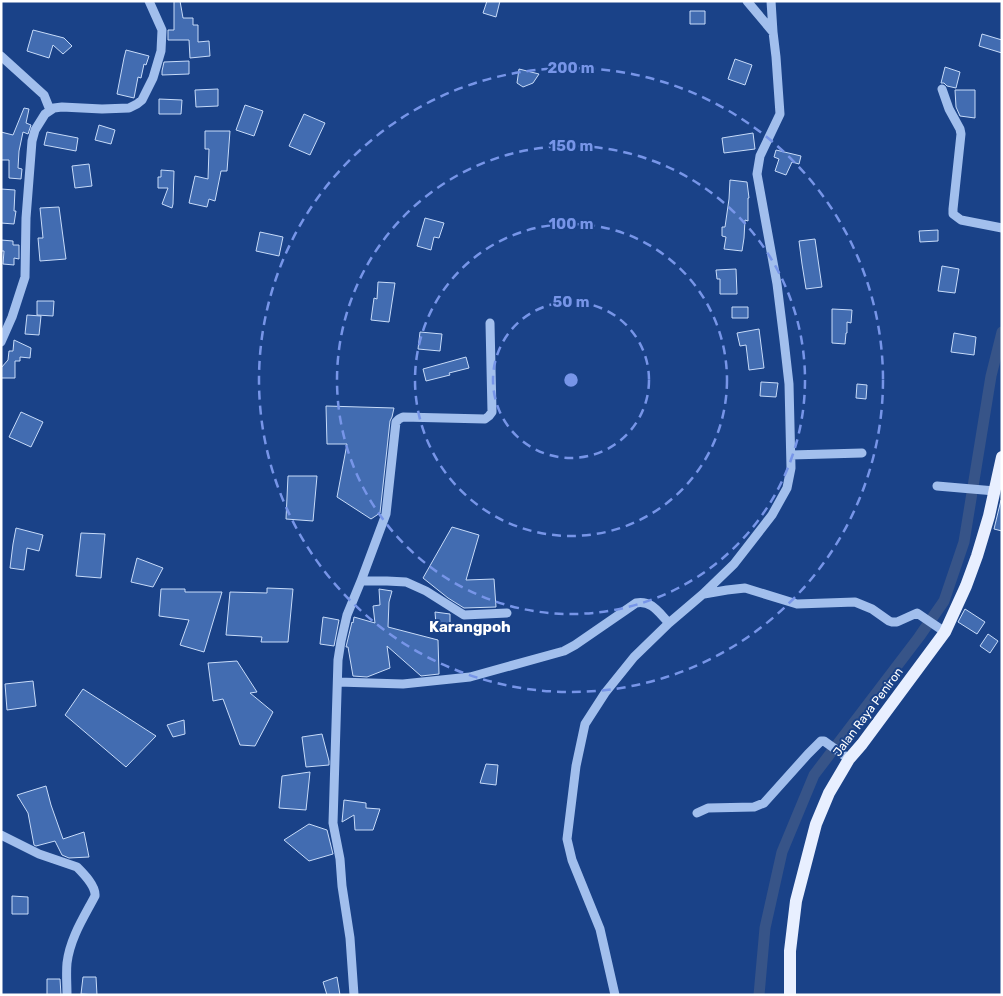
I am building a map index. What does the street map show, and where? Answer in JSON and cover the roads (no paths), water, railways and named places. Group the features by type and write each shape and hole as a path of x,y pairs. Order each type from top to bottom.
{"main road":[{"name":"Jalan Raya Peniron","path":"790,995 790,951 796,901 816,824 844,756 862,744 945,632 966,586 989,516 988,491 1002,457"}],"street":[{"path":"1,342 12,317 24,277 26,218 34,130 45,114 58,107 129,108 142,100 153,78 161,51 162,30 148,1"},
{"path":"748,1 773,32"},
{"path":"615,995 600,929 572,860 567,839 576,766 585,724 593,709 634,657 669,623 704,594 734,564 772,515 787,488 791,468 789,384 784,340 777,284 757,174 760,156 780,114 771,1"},
{"path":"1,56 44,95 50,110"},
{"path":"942,88 951,113 961,131 953,214 961,220 1002,228"},
{"path":"354,995 350,938 333,823 338,660 341,640 347,615 387,511 396,422 403,417 485,419 490,416 492,412 490,323"},
{"path":"791,455 862,453"},
{"path":"937,486 988,491"},
{"path":"361,581 405,582 426,591 464,615 507,613"},
{"path":"704,594 745,588 797,604 855,602 872,609 892,622 919,614 945,632"},
{"path":"338,682 403,684 470,677 564,651 639,602 650,604 669,623"},
{"path":"697,813 708,808 754,807 761,805 821,741 824,741 844,756"},
{"path":"1,835 39,854 76,867 95,890 95,896 76,932 69,953 67,995"}],"waterway":[{"path":"759,995 765,928 782,852 814,775 919,637 944,601 964,542 991,376 1002,332"}],"district":[{"name":"Karangpoh","path":"470,627"}]}
